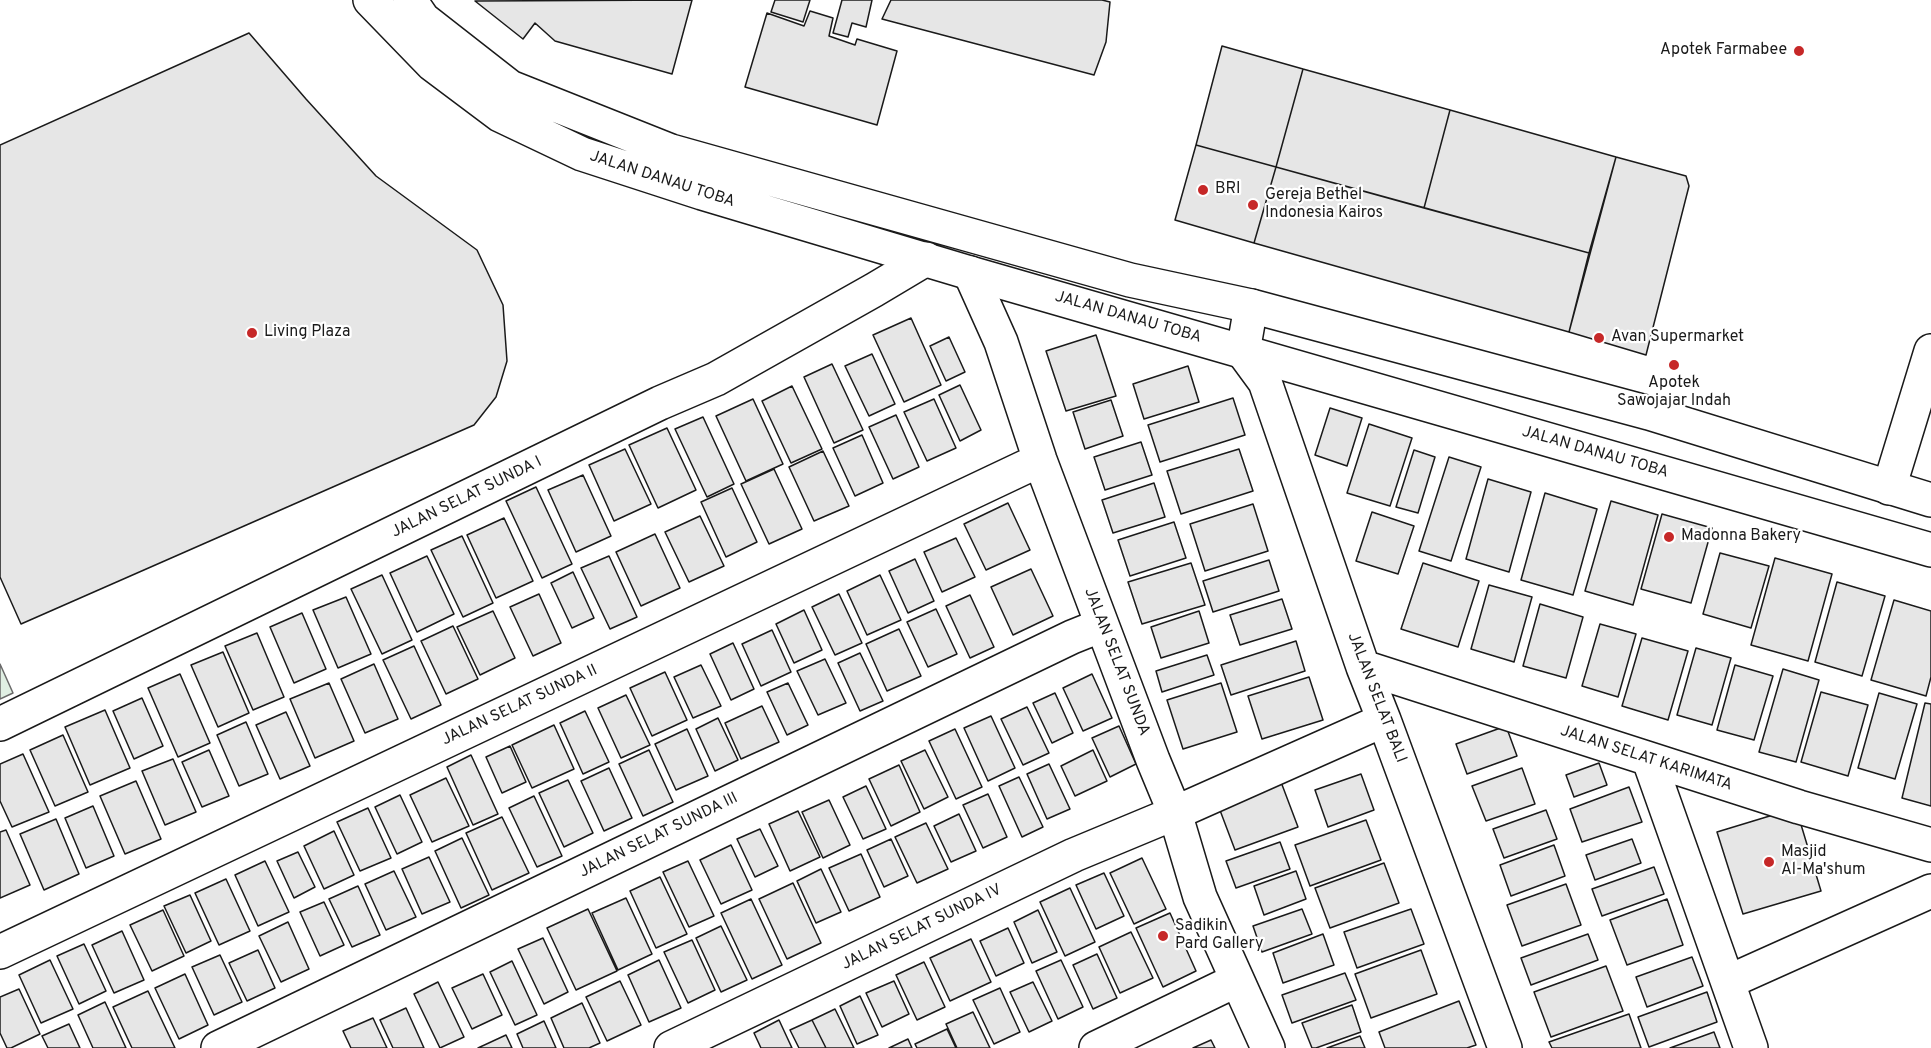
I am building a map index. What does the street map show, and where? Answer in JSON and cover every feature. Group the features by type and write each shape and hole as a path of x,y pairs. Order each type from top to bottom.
{"street":[{"name":"JALAN DANAU TOBA","path":"370,0 432,64 500,115 572,149 702,193 970,273 1931,550"},
{"name":"JALAN DANAU TOBA","path":"410,0 423,19 510,87 671,151 1130,280 1251,306 1649,413 1931,500"},
{"name":"JALAN SELAT SUNDA I","path":"0,723 716,378 926,259"},
{"name":"JALAN SELAT SUNDA","path":"970,273 1001,342 1040,460 1175,813 1200,897 1268,1048"},
{"path":"1243,352 1251,306"},
{"path":"1889,488 1931,351"},
{"name":"JALAN SELAT BALI","path":"1243,352 1264,382 1363,667 1505,1048"},
{"name":"JALAN SELAT SUNDA II","path":"0,952 1040,460"},
{"name":"JALAN SELAT SUNDA III","path":"218,1048 1072,637 1102,625"},
{"name":"JALAN SELAT KARIMATA","path":"1363,667 1799,807 1931,844"},
{"name":"JALAN SELAT SUNDA IV","path":"671,1048 1074,855 1175,813 1384,720"},
{"path":"1649,760 1751,1048"},
{"path":"1728,982 1931,891"},
{"path":"1096,1048 1237,980"}],"green space":[{"path":"0,664 13,693 0,699"}],"building":[{"path":"692,0 672,74 555,41 535,23 523,39 475,1"},
{"path":"775,0 810,0 803,22 771,12"},
{"path":"842,0 872,0 866,27 852,23 848,37 833,33"},
{"path":"891,0 1102,0 1110,2 1106,42 1094,75 882,19"},
{"path":"810,11 833,18 829,36 855,45 857,39 897,51 877,125 745,87 767,13 804,26"},
{"name":"Living Plaza","path":"249,33 376,176 477,250 503,305 507,361 496,397 474,425 21,624 0,577 0,145"},
{"path":"1222,46 1303,69 1276,167 1196,145"},
{"path":"1303,69 1450,110 1424,208 1276,167"},
{"path":"1450,110 1616,157 1589,253 1424,208"},
{"path":"1196,145 1276,167 1254,243 1175,220"},
{"path":"1616,157 1686,176 1689,186 1646,355 1569,332"},
{"path":"1276,167 1589,253 1569,332 1254,243"},
{"path":"911,318 941,385 904,402 873,335"},
{"path":"1096,335 1116,396 1066,411 1046,351"},
{"path":"949,337 965,372 946,381 930,346"},
{"path":"872,354 895,404 869,416 845,366"},
{"path":"832,364 863,430 834,443 804,377"},
{"path":"1188,366 1199,402 1144,419 1133,384"},
{"path":"960,385 981,430 960,441 939,395"},
{"path":"792,386 822,449 791,463 762,401"},
{"path":"1233,398 1245,435 1160,462 1148,425"},
{"path":"753,399 783,464 746,481 716,416"},
{"path":"934,399 956,448 927,461 904,412"},
{"path":"1111,400 1123,436 1085,449 1073,412"},
{"path":"1330,408 1362,418 1347,466 1315,455"},
{"path":"896,415 919,467 893,479 869,427"},
{"path":"703,417 734,484 707,497 675,429"},
{"path":"1369,424 1412,438 1390,506 1347,493"},
{"path":"667,428 696,490 658,508 629,445"},
{"path":"862,435 883,483 855,496 833,448"},
{"path":"1141,442 1152,475 1105,490 1094,457"},
{"path":"625,449 651,504 614,521 589,465"},
{"path":"1239,449 1253,491 1181,514 1167,471"},
{"path":"1414,450 1435,457 1418,513 1396,507"},
{"path":"823,451 849,506 814,521 789,467"},
{"path":"1449,457 1481,467 1451,561 1419,551"},
{"path":"774,469 802,529 769,544 741,484"},
{"path":"583,475 611,536 576,552 548,490"},
{"path":"1488,479 1531,492 1509,572 1466,559"},
{"path":"1154,483 1165,517 1113,533 1102,500"},
{"path":"536,487 572,564 542,578 506,501"},
{"path":"732,488 757,542 726,557 701,502"},
{"path":"1545,493 1597,509 1573,595 1521,580"},
{"path":"1611,501 1658,515 1633,605 1585,591"},
{"path":"1008,503 1030,550 986,570 964,524"},
{"path":"1253,504 1268,551 1205,571 1190,524"},
{"path":"1372,512 1414,526 1398,574 1356,561"},
{"path":"1662,514 1712,528 1691,603 1641,589"},
{"path":"700,516 724,566 689,582 665,532"},
{"path":"504,518 533,581 496,598 467,535"},
{"path":"1174,522 1186,558 1130,576 1118,540"},
{"path":"655,534 680,588 641,606 616,552"},
{"path":"462,536 493,603 463,617 431,550"},
{"path":"956,538 975,577 942,592 924,552"},
{"path":"1720,553 1769,566 1751,628 1703,614"},
{"path":"427,556 454,614 417,632 390,573"},
{"path":"609,556 637,617 610,629 581,568"},
{"path":"1775,558 1832,574 1808,661 1751,645"},
{"path":"915,559 934,601 908,613 889,571"},
{"path":"1269,560 1279,591 1213,612 1203,581"},
{"path":"1191,563 1205,605 1142,624 1128,582"},
{"path":"1423,563 1479,581 1458,647 1401,629"},
{"path":"1031,569 1053,616 1013,635 991,587"},
{"path":"573,572 594,618 572,628 551,583"},
{"path":"382,575 412,640 382,654 351,589"},
{"path":"880,575 901,620 867,635 847,591"},
{"path":"1837,582 1885,596 1862,676 1815,662"},
{"path":"1489,585 1532,597 1514,662 1471,649"},
{"path":"539,594 561,643 533,656 510,607"},
{"path":"839,594 862,643 835,655 812,607"},
{"path":"970,595 994,647 970,658 946,606"},
{"path":"346,597 371,654 338,668 313,610"},
{"path":"1282,599 1292,629 1240,645 1230,615"},
{"path":"1894,600 1931,611 1931,677 1926,696 1871,680"},
{"path":"1540,604 1583,617 1566,678 1523,666"},
{"path":"936,609 957,654 928,667 907,622"},
{"path":"804,610 822,650 794,663 776,624"},
{"path":"493,611 515,658 480,675 457,627"},
{"path":"1199,611 1209,643 1161,658 1151,627"},
{"path":"302,613 326,669 294,683 270,627"},
{"path":"1600,624 1636,634 1618,697 1582,686"},
{"path":"453,626 478,679 446,694 421,641"},
{"path":"899,629 921,676 887,691 866,644"},
{"path":"772,630 791,672 761,686 742,644"},
{"path":"257,633 284,697 253,710 225,646"},
{"path":"1642,638 1688,651 1668,720 1622,706"},
{"path":"1296,641 1305,671 1231,695 1221,665"},
{"path":"733,643 754,689 731,700 710,654"},
{"path":"414,646 441,705 411,719 383,660"},
{"path":"1696,648 1731,658 1712,725 1677,715"},
{"path":"223,652 249,713 218,727 191,665"},
{"path":"860,653 883,701 860,711 838,663"},
{"path":"1207,655 1214,675 1162,692 1156,671"},
{"path":"825,659 846,703 818,715 797,671"},
{"path":"374,664 398,719 365,733 341,679"},
{"path":"701,665 721,706 693,718 674,677"},
{"path":"1735,665 1773,676 1754,740 1717,730"},
{"path":"1783,669 1819,680 1796,762 1759,752"},
{"path":"665,672 687,720 652,736 630,688"},
{"path":"180,674 210,743 178,757 148,688"},
{"path":"1092,674 1112,718 1083,731 1063,688"},
{"path":"1309,677 1323,720 1262,739 1248,696"},
{"path":"329,683 354,741 315,758 290,699"},
{"path":"788,683 808,725 787,735 767,692"},
{"path":"1221,683 1237,732 1183,749 1167,700"},
{"path":"1821,692 1868,705 1848,776 1801,762"},
{"path":"1055,693 1073,733 1052,743 1033,703"},
{"path":"1879,693 1917,704 1895,779 1858,768"},
{"path":"626,695 650,745 621,758 598,708"},
{"path":"142,698 163,746 134,759 113,711"},
{"path":"1925,703 1931,704 1931,806 1902,798"},
{"path":"762,706 779,742 741,759 725,723"},
{"path":"1027,707 1049,753 1023,765 1001,719"},
{"path":"105,710 130,768 90,785 65,727"},
{"path":"585,711 609,762 583,774 560,723"},
{"path":"286,712 310,766 280,779 256,725"},
{"path":"991,716 1015,768 988,781 964,728"},
{"path":"718,718 738,760 715,771 696,729"},
{"path":"246,722 268,774 239,786 217,735"},
{"path":"554,725 574,769 532,788 512,745"},
{"path":"1119,726 1136,764 1110,777 1092,738"},
{"path":"1506,726 1517,756 1467,774 1456,744"},
{"path":"687,729 708,776 676,790 655,744"},
{"path":"955,729 982,787 956,799 929,741"},
{"path":"63,735 88,792 55,806 30,750"},
{"path":"510,746 526,782 502,793 486,757"},
{"path":"209,750 229,796 202,807 182,762"},
{"path":"649,750 673,802 643,816 619,764"},
{"path":"925,750 948,797 924,809 901,761"},
{"path":"1093,750 1107,781 1075,796 1061,766"},
{"path":"23,754 49,812 12,827 0,801 0,764"},
{"path":"471,755 498,814 473,825 447,767"},
{"path":"173,759 196,812 165,825 142,771"},
{"path":"1599,763 1607,785 1574,797 1566,775"},
{"path":"1049,764 1070,809 1047,819 1027,774"},
{"path":"899,765 920,812 891,826 869,779"},
{"path":"609,768 632,818 604,831 581,781"},
{"path":"1522,768 1535,804 1486,821 1472,786"},
{"path":"1361,774 1374,810 1328,827 1315,790"},
{"path":"1019,777 1043,827 1022,837 999,786"},
{"path":"446,778 469,826 432,842 410,795"},
{"path":"568,780 593,833 564,847 539,793"},
{"path":"136,781 161,839 125,854 100,796"},
{"path":"1281,782 1298,827 1235,850 1218,805"},
{"path":"866,786 886,829 863,839 843,797"},
{"path":"1629,787 1642,822 1582,842 1570,809"},
{"path":"988,794 1007,837 983,848 963,805"},
{"path":"400,795 422,842 397,854 375,807"},
{"path":"534,796 562,856 537,867 509,808"},
{"path":"829,800 850,845 823,858 802,812"},
{"path":"93,806 114,856 86,868 65,818"},
{"path":"368,808 391,858 360,871 337,822"},
{"name":"Masjid Al-Ma'shum","path":"1796,808 1821,891 1743,914 1717,832"},
{"path":"1546,810 1557,839 1504,858 1493,829"},
{"path":"798,811 820,857 790,871 769,824"},
{"path":"959,814 976,851 951,862 934,826"},
{"path":"502,817 529,873 492,890 466,833"},
{"path":"56,819 79,874 44,890 20,834"},
{"path":"1366,820 1381,860 1310,886 1295,845"},
{"path":"926,823 948,869 917,883 895,837"},
{"path":"760,829 778,866 755,877 737,839"},
{"path":"6,830 30,885 0,898 0,832"},
{"path":"334,831 354,875 324,889 304,846"},
{"path":"462,838 489,895 461,908 435,851"},
{"path":"891,839 908,876 884,887 867,850"},
{"path":"1632,839 1641,863 1595,880 1586,855"},
{"path":"1280,842 1290,869 1236,888 1226,861"},
{"path":"731,845 752,890 721,904 700,860"},
{"path":"1554,845 1565,876 1511,896 1500,865"},
{"path":"298,852 315,887 294,898 277,861"},
{"path":"861,854 880,897 849,911 829,868"},
{"path":"429,857 450,902 422,914 402,869"},
{"path":"1142,858 1166,909 1134,924 1110,873"},
{"path":"265,861 289,912 258,926 235,875"},
{"path":"688,861 714,916 689,927 663,872"},
{"path":"1384,863 1399,903 1330,928 1315,888"},
{"path":"1654,867 1664,894 1602,916 1592,889"},
{"path":"821,869 841,912 816,923 797,881"},
{"path":"394,871 416,917 386,930 365,884"},
{"path":"1296,871 1306,899 1264,915 1254,886"},
{"path":"1104,873 1124,916 1096,929 1076,885"},
{"path":"660,877 687,934 656,948 630,891"},
{"path":"226,879 250,931 219,945 195,893"},
{"path":"793,883 821,943 787,959 759,899"},
{"path":"1566,884 1581,925 1522,946 1507,905"},
{"path":"358,886 380,935 352,947 329,899"},
{"path":"1070,888 1095,942 1065,956 1040,902"},
{"path":"190,895 211,941 186,953 164,906"},
{"path":"626,898 652,954 618,970 592,913"},
{"path":"751,899 782,965 752,979 721,913"},
{"path":"1667,899 1683,945 1627,965 1610,920"},
{"path":"324,902 344,945 320,956 300,912"},
{"path":"588,909 617,971 576,990 547,928"},
{"path":"1302,909 1312,934 1262,952 1253,926"},
{"path":"1411,909 1424,944 1357,968 1344,932"},
{"path":"163,910 184,956 152,971 130,925"},
{"path":"1038,910 1057,952 1032,963 1014,922"},
{"path":"1170,913 1196,971 1163,987 1136,928"},
{"path":"288,922 309,969 281,982 259,936"},
{"path":"721,926 747,980 721,992 696,938"},
{"path":"1008,928 1024,963 996,976 980,941"},
{"path":"122,931 144,980 114,993 92,945"},
{"path":"1131,932 1153,978 1120,993 1099,947"},
{"path":"1323,934 1334,965 1283,983 1273,953"},
{"path":"1588,934 1598,960 1531,985 1521,958"},
{"path":"543,938 568,992 544,1004 518,949"},
{"path":"971,939 991,982 950,1001 930,958"},
{"path":"692,940 715,990 688,1003 664,952"},
{"path":"84,944 106,991 79,1004 57,956"},
{"path":"258,950 275,988 247,1001 229,963"},
{"path":"1421,950 1437,994 1371,1018 1355,974"},
{"path":"1097,954 1117,998 1093,1009 1073,965"},
{"path":"220,955 242,1002 214,1015 192,967"},
{"path":"1692,957 1703,986 1647,1007 1636,977"},
{"path":"50,960 73,1009 41,1023 19,975"},
{"path":"659,960 681,1008 649,1022 628,975"},
{"path":"1061,960 1083,1007 1058,1019 1036,971"},
{"path":"512,961 537,1015 515,1025 490,972"},
{"path":"924,962 945,1007 917,1020 896,975"},
{"path":"1606,966 1623,1011 1551,1037 1534,992"},
{"path":"1345,973 1356,1000 1292,1023 1282,995"},
{"path":"185,974 208,1025 179,1039 155,988"},
{"path":"483,974 502,1015 472,1029 452,988"},
{"path":"620,981 641,1025 607,1041 586,997"},
{"path":"894,981 909,1014 882,1027 866,993"},
{"path":"438,982 464,1037 440,1048 414,994"},
{"path":"1033,982 1052,1021 1029,1032 1010,992"},
{"path":"1000,988 1020,1032 994,1044 973,1000"},
{"path":"19,989 40,1034 7,1048 0,1033 0,997"},
{"path":"148,991 175,1048 132,1048 113,1007"},
{"path":"1707,992 1717,1022 1649,1047 1638,1017"},
{"path":"860,996 878,1035 857,1044 840,1006"},
{"path":"1459,1001 1476,1045 1467,1048 1385,1048 1379,1032"},
{"path":"105,1002 126,1048 93,1048 78,1015"},
{"path":"582,1003 600,1043 589,1048 564,1048 551,1018"},
{"path":"1352,1005 1361,1032 1312,1048 1302,1023"},
{"path":"406,1008 424,1048 393,1048 380,1020"},
{"path":"835,1009 854,1048 826,1048 812,1020"},
{"path":"973,1012 990,1048 957,1048 946,1024"},
{"path":"1629,1014 1641,1048 1552,1048 1549,1042"},
{"path":"373,1018 387,1048 351,1048 343,1031"},
{"path":"779,1020 792,1048 761,1048 754,1033"},
{"path":"812,1020 826,1048 799,1048 790,1030"},
{"path":"544,1021 556,1048 523,1048 517,1034"},
{"path":"69,1024 80,1048 48,1048 42,1036"},
{"path":"947,1029 956,1048 917,1048 915,1044"},
{"path":"1714,1032 1720,1048 1670,1048"},
{"path":"506,1035 512,1048 478,1048"},
{"path":"1360,1036 1365,1048 1327,1048"},
{"path":"908,1039 912,1048 889,1048"},
{"path":"1211,1040 1215,1048 1193,1048"}],"place":[{"name":"Apotek Farmabee","path":"1799,51"},
{"name":"BRI","path":"1203,190"},
{"name":"Gereja Bethel Indonesia Kairos","path":"1253,205"},
{"name":"Living Plaza","path":"252,333"},
{"name":"Avan Supermarket","path":"1599,338"},
{"name":"Apotek Sawojajar Indah","path":"1674,365"},
{"name":"Madonna Bakery","path":"1669,537"},
{"name":"Masjid Al-Ma'shum","path":"1769,862"},
{"name":"Sadikin Pard Gallery","path":"1163,936"}]}
